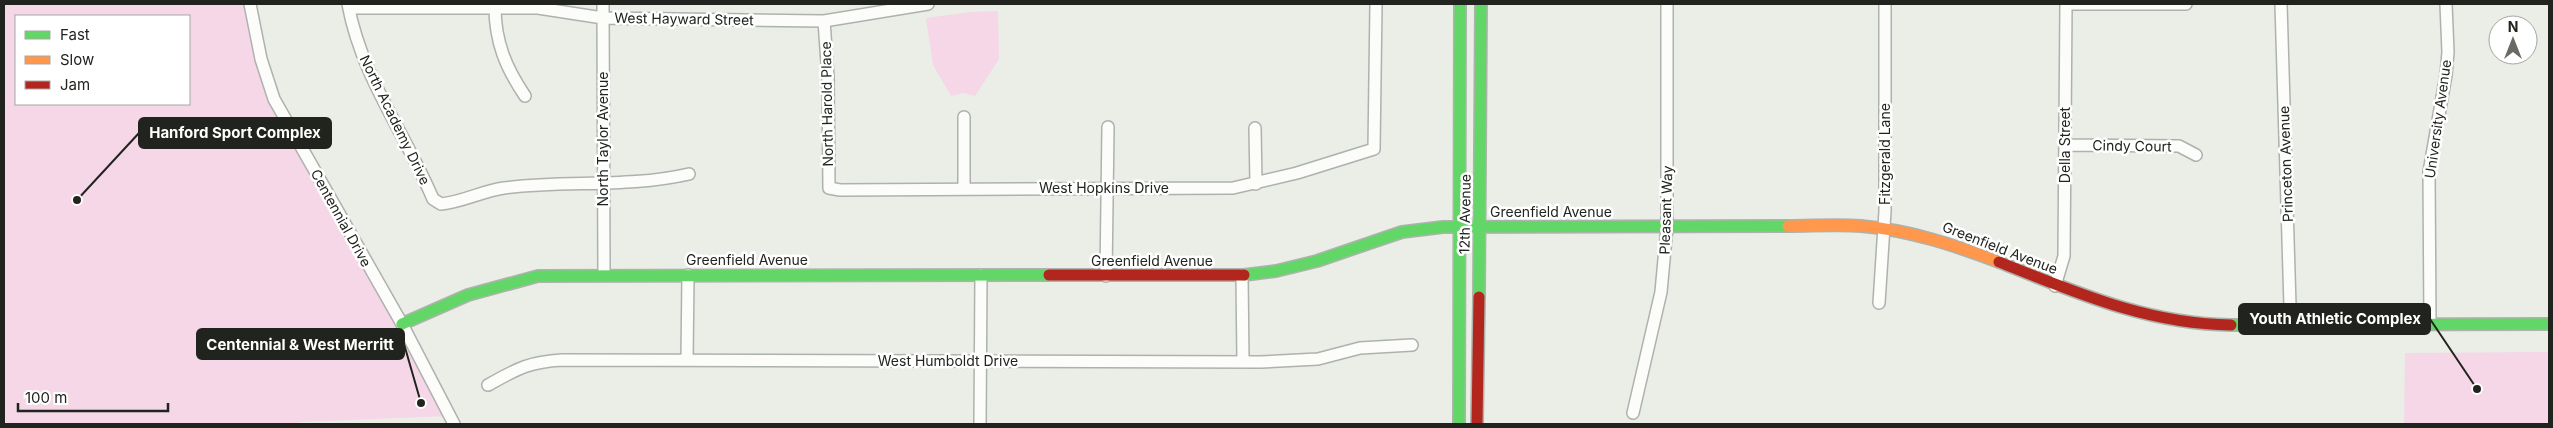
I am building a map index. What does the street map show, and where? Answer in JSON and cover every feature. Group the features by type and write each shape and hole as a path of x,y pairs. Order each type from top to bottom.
{"street":[{"name":"Centennial Drive","path":"250,4 261,59 274,99 402,324 454,424"},
{"name":"North Taylor Avenue","path":"603,4 604,275"},
{"name":"West Hayward Street","path":"349,6 538,8 603,18 824,20 928,4"},
{"name":"West Hopkins Drive","path":"829,188 1233,188 1256,184 1374,149 1376,4"},
{"name":"12th Avenue","path":"1458,424 1460,4"},
{"name":"12th Avenue","path":"1477,424 1481,4"},
{"name":"Pleasant Way","path":"1633,413 1661,292 1667,227 1667,4"},
{"name":"Fitzgerald Lane","path":"1878,303 1886,166 1885,4"},
{"path":"2066,4 2186,4"},
{"name":"Della Street","path":"2055,286 2064,256 2066,4"},
{"name":"Princeton Avenue","path":"2281,4 2290,306 2286,324"},
{"name":"University Avenue","path":"2430,324 2429,172 2446,75 2448,52 2446,4"},
{"name":"North Academy Drive","path":"349,6 363,58 383,102 434,198 441,204 503,188 603,185"},
{"path":"495,7 495,20 506,68 524,96"},
{"name":"North Harold Place","path":"824,20 828,77 829,188"},
{"path":"964,117 964,188"},
{"path":"1106,276 1108,127"},
{"path":"1255,128 1256,184"},
{"name":"Cindy Court","path":"2066,145 2180,146 2196,155"},
{"path":"603,185 636,183 689,174"},
{"name":"Greenfield Avenue","path":"402,324 447,301 501,282 538,276 1242,275 1276,271 1317,262 1402,232 1458,227 1883,227 1907,231 1962,247 2055,286 2162,319 2204,324 2549,324"},
{"path":"687,360 688,275"},
{"path":"980,424 981,275"},
{"path":"1242,275 1244,361"},
{"name":"West Humboldt Drive","path":"488,385 520,367 538,362 687,360 1244,361 1318,359 1360,348 1412,345"}],"shaded area":[{"path":"4,4 250,4 274,99 449,416 299,422 299,424 4,424"},
{"path":"998,11 999,59 975,96 963,93 951,96 933,65 926,18 970,12"},
{"path":"2549,352 2549,424 2404,424 2405,353"}],"traffic: fast":[{"path":"1459,424 1460,4"},
{"path":"1479,297 1481,4"},
{"path":"1244,275 1276,271 1317,261 1402,232 1443,227 1788,226"},
{"path":"402,324 468,295 538,276 1049,275"},
{"path":"2231,325 2549,324"}],"traffic: slow":[{"path":"1788,226 1852,225 1879,228 1948,244 1999,262"}],"traffic: jam":[{"path":"1999,262 2084,295 2141,313 2170,319 2231,325"},
{"path":"1049,275 1244,275"},
{"path":"1477,424 1479,297"}],"place":[{"name":"Hanford Sport Complex","path":"77,200"},
{"name":"Youth Athletic Complex","path":"2477,389"},
{"name":"Centennial & West Merritt","path":"421,403"}]}
